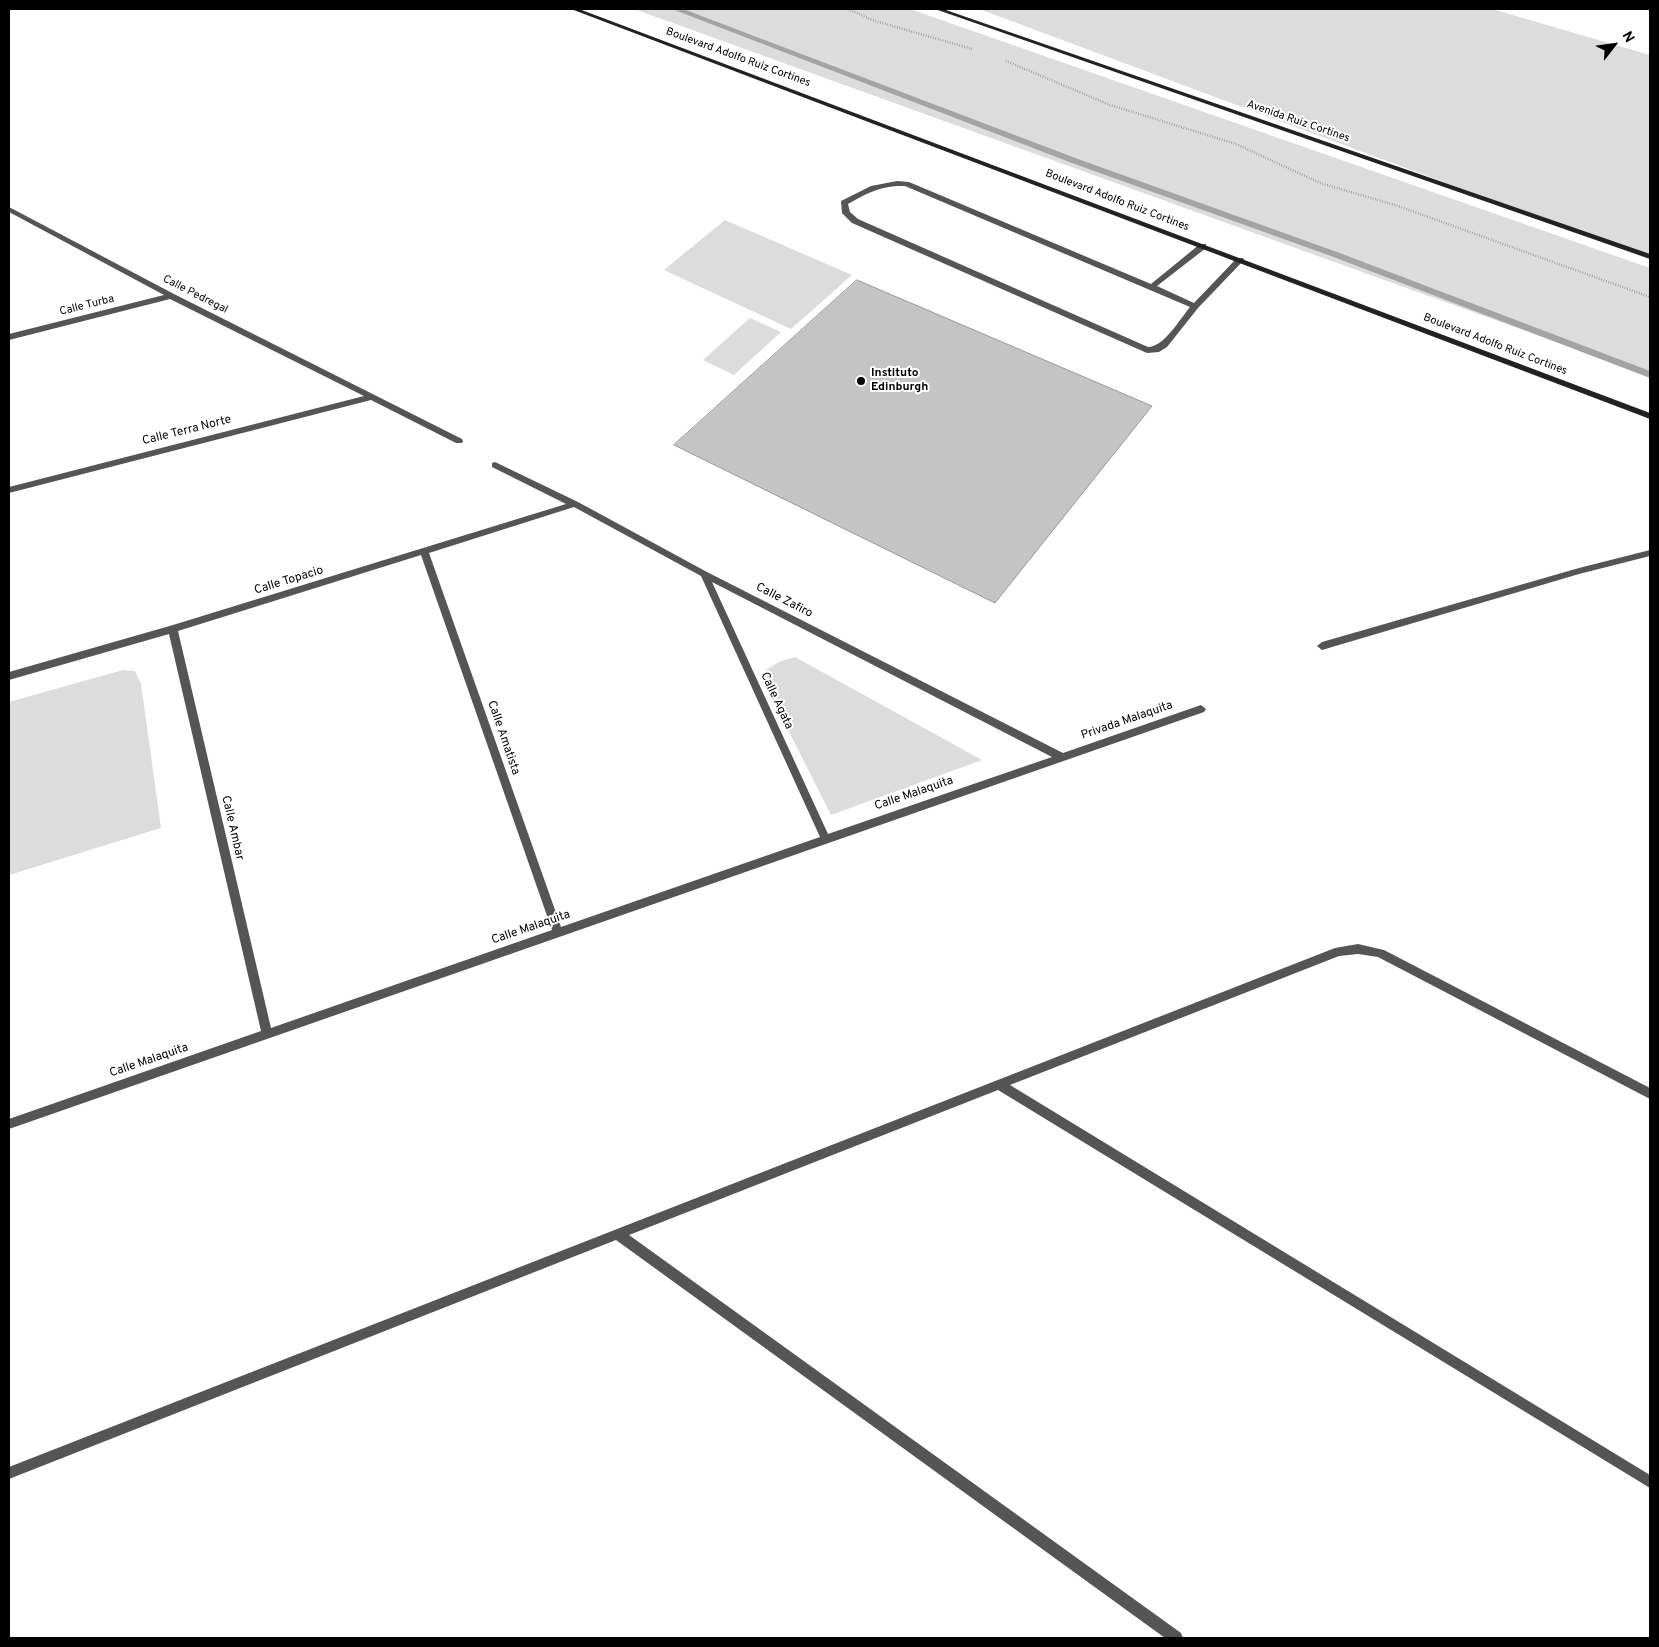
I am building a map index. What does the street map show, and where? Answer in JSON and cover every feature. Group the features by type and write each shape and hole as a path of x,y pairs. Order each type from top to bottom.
{"main road":[{"name":"Boulevard Adolfo Ruiz Cortines","path":"574,9 1650,416"},
{"name":"Avenida Ruiz Cortines","path":"938,9 1650,258"}],"street":[{"path":"1195,306 906,184 891,182 876,186 844,203 846,213 855,221 1146,350 1156,350 1164,345 1195,306 1240,260"},
{"name":"Calle Pedregal","path":"9,209 171,296 459,441"},
{"path":"1152,287 1203,246"},
{"name":"Calle Turba","path":"9,338 171,296"},
{"name":"Calle Terra Norte","path":"9,490 372,397"},
{"name":"Calle Zafiro","path":"495,465 575,504 704,574 1062,757"},
{"name":"Calle Topacio","path":"9,676 173,629 575,504"},
{"name":"Calle Amatista","path":"424,552 558,932"},
{"path":"1322,646 1579,571 1650,553"},
{"name":"Calle Agata","path":"704,574 825,838"},
{"name":"Calle Ambar","path":"173,629 267,1034"},
{"name":"Privada Malaquita","path":"1062,757 1200,709"},
{"name":"Calle Malaquita","path":"9,1124 825,838 1062,757"},
{"path":"9,1474 1339,951 1358,949 1380,953 1650,1094"},
{"path":"999,1085 1650,1482"},
{"path":"617,1234 1176,1638"}],"path":[{"path":"848,9 872,20 974,49"},
{"path":"1002,58 1110,106 1236,144 1320,183 1407,209 1650,297"}],"shaded area":[{"path":"634,9 910,9 1650,268 1650,376"},
{"path":"979,9 1492,9 1650,55 1650,259"},
{"path":"725,220 852,275 791,329 664,270"},
{"path":"750,318 781,332 734,375 703,360"},
{"path":"795,657 982,760 831,815 764,682 766,670 779,662"},
{"path":"123,670 135,671 141,684 161,828 9,875 9,702"}],"building":[{"path":"857,280 1152,406 995,603 674,445"}],"waterway":[{"path":"676,9 1075,161 1334,254 1650,375"}],"place":[{"name":"Instituto Edinburgh","path":"861,381"}]}
